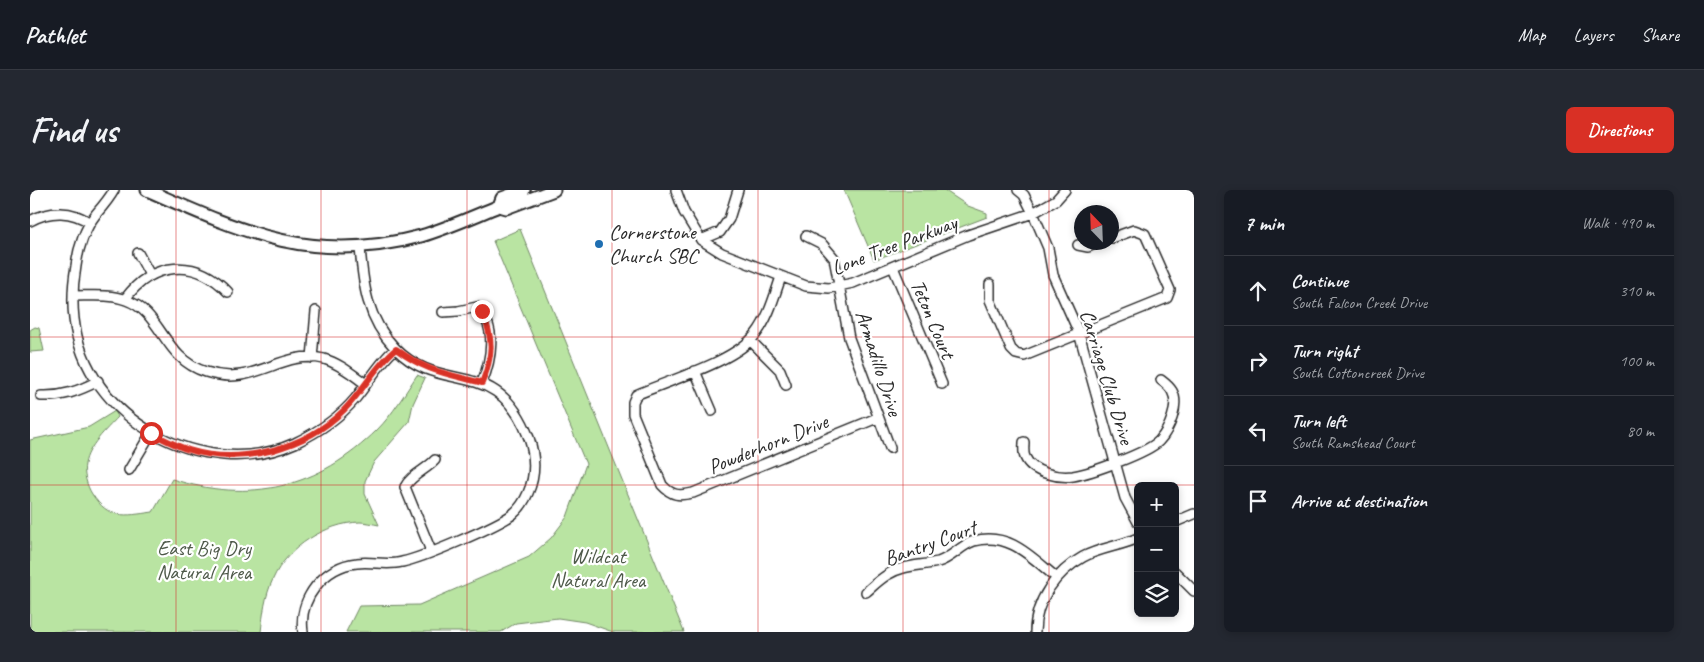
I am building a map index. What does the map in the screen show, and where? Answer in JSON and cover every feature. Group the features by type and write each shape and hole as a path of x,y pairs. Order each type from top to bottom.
{"main road":[{"path":"148,190 213,219 272,240 313,247 360,247 393,243 422,235 500,206 506,208 554,190"},
{"path":"500,206 502,198 524,190"}],"street":[{"path":"114,190 90,223 78,255 73,296 74,320 80,343 98,381 122,411 151,433 190,450 210,454 232,455 274,450 294,443 327,424 355,399 380,364 396,349"},
{"name":"Lone Tree Parkway","path":"676,190 684,212 701,240 722,254 814,288 838,287 968,235 1033,213 1056,200 1065,190"},
{"path":"701,240 720,232 729,219 738,190"},
{"name":"Carriage Club Drive","path":"1018,190 1024,195 1048,248 1053,275 1079,333 1114,462 1125,498 1134,515"},
{"path":"30,220 52,213 68,213 83,218 90,223"},
{"path":"990,284 990,300 1011,349 1016,354 1024,356 1160,301 1170,294 1170,290 1145,234 1134,230 1119,235"},
{"name":"Armadillo Drive","path":"806,236 822,244 834,258 849,338 877,418 890,448"},
{"path":"303,632 303,616 309,597 316,586 332,571 354,563 400,563 502,521 521,505 532,482 534,459 532,448 515,409 500,393 482,383 428,369 396,349 378,324 367,301 360,247"},
{"path":"138,253 150,276"},
{"name":"Teton Court","path":"893,266 942,384"},
{"path":"125,299 136,285 150,276 171,269 193,270 212,277 228,292"},
{"path":"712,411 695,371 733,354 751,341 768,316 781,277"},
{"path":"73,296 104,296 125,299 136,304 149,316 164,340 178,356 188,364 208,373 246,376 288,360 312,358 334,363 366,384"},
{"path":"443,312 458,311 472,307 477,307 482,311 489,330 492,350 482,383"},
{"path":"312,358 316,311"},
{"path":"751,341 780,370 786,385"},
{"name":"Powderhorn Drive","path":"695,371 636,395 633,402 633,414 662,485 670,494 680,496 693,493 877,418"},
{"path":"1024,442 1025,457 1037,469 1057,476 1073,476 1145,450 1158,441 1168,427 1174,407 1173,392 1161,380"},
{"path":"41,396 55,396 75,392 98,381"},
{"path":"129,470 151,433"},
{"path":"431,551 405,487 412,477 424,472 435,460"},
{"path":"1179,520 1194,514"},
{"name":"Bantry Court","path":"866,592 888,574 907,567 939,562 951,557 973,541 998,538 1018,546 1057,578"},
{"path":"1035,632 1035,618 1044,595 1057,578 1083,557 1134,539"},
{"path":"1179,576 1194,591"}],"green space":[{"path":"844,190 944,190 968,206 987,213 987,217 874,260"},
{"name":"Wildcat Natural Area","path":"520,229 684,632 613,632 585,622 558,618 516,623 501,632 346,632 359,606 419,605 529,557 551,538 567,517 586,464 493,241"},
{"path":"35,327 39,328 44,351 30,352 30,330"},
{"name":"East Big Dry Natural Area","path":"417,375 425,378 413,404 409,422 374,462 365,481 365,494 379,525 360,522 347,523 321,532 298,547 279,567 270,585 261,632 30,632 30,440 89,427 115,411 118,417 98,439 87,457 85,471 87,483 98,502 111,512 134,515 153,512 172,479 229,490 256,490 282,486 307,478 331,466 355,450 383,424"}],"place":[{"name":"Cornerstone Church SBC","path":"599,244"}],"route":[{"path":"151,433 190,450 210,454 253,454 274,450 312,434 343,412 355,399 380,364 396,349 421,366 482,383 492,350 489,330 482,311"}]}
